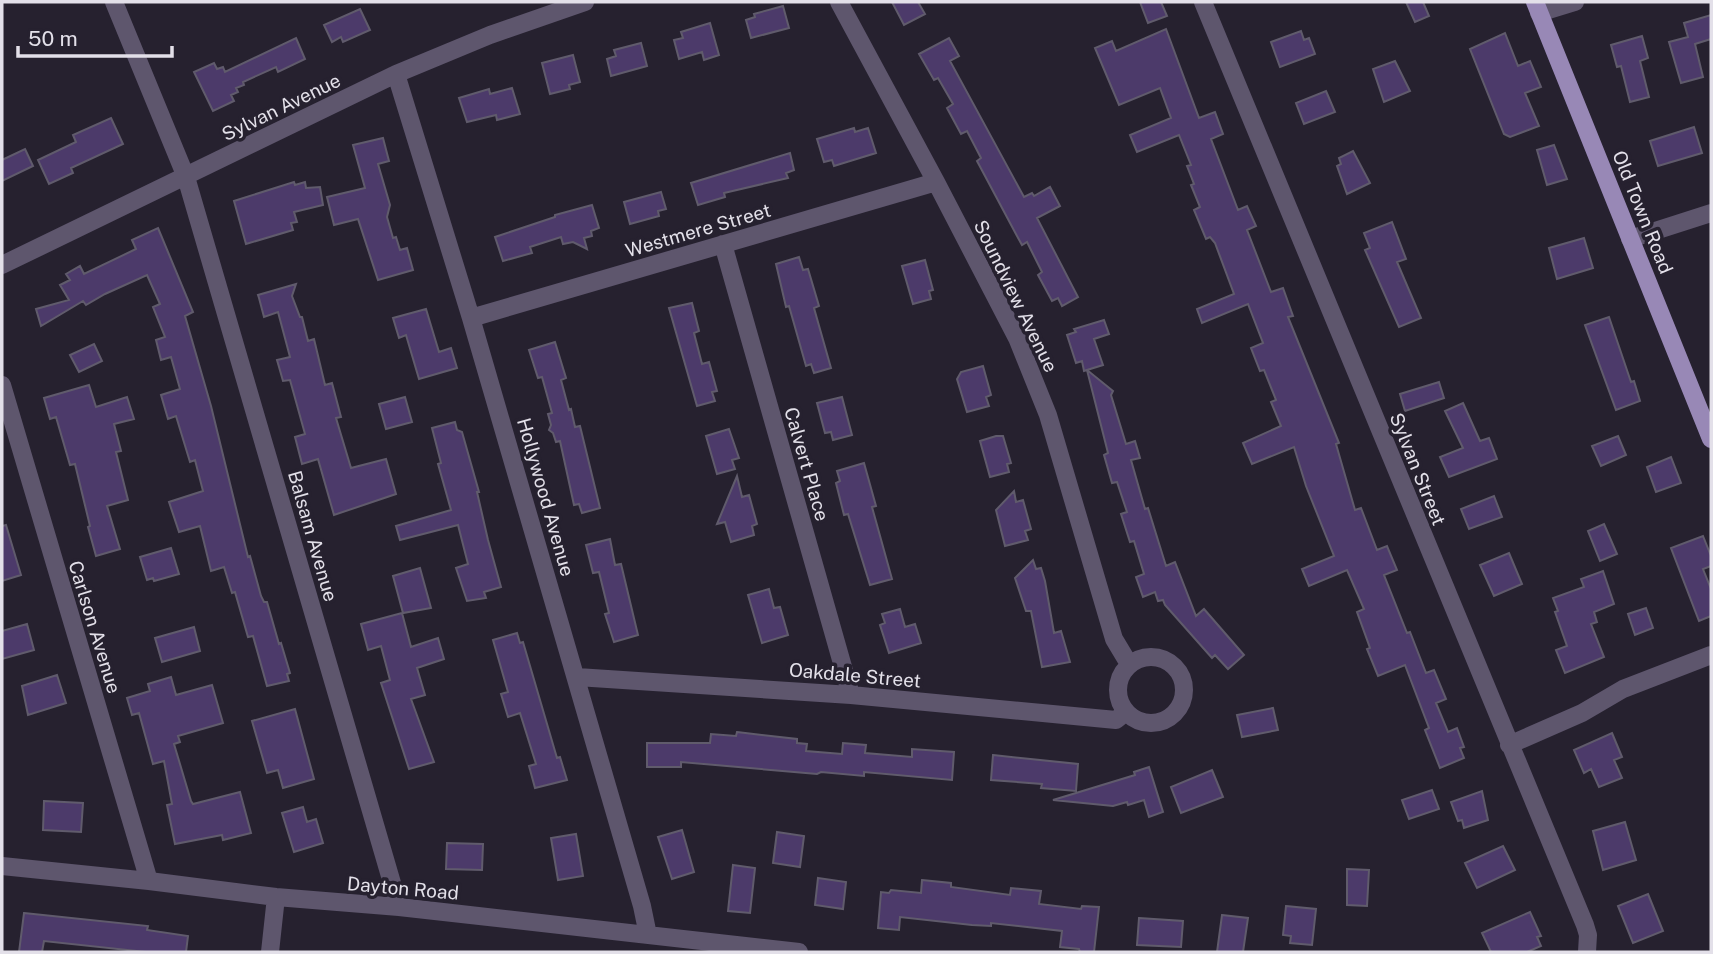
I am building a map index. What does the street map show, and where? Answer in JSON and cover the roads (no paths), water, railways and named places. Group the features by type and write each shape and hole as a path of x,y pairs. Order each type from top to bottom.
{"main road":[{"name":"Old Town Road","path":"1537,7 1711,439"}],"street":[{"name":"Balsam Avenue","path":"114,2 186,177 400,907"},
{"name":"Sylvan Avenue","path":"2,265 396,74 489,35 585,2"},
{"name":"Soundview Avenue","path":"839,2 1017,338 1048,415 1114,639 1129,664"},
{"name":"Sylvan Street","path":"1203,2 1585,925 1588,935 1587,952"},
{"path":"1537,7 1575,2"},
{"name":"Hollywood Avenue","path":"396,74 577,677 639,894 648,935"},
{"name":"Westmere Street","path":"471,317 936,182"},
{"path":"1630,239 1711,213"},
{"name":"Calvert Place","path":"723,244 851,695"},
{"name":"Carlson Avenue","path":"2,385 149,881"},
{"path":"1509,745 1582,713 1623,689 1711,655"},
{"path":"1149,656 1170,662 1183,678 1184,701 1179,709 1163,722 1143,722 1126,712 1120,703 1119,682 1129,664 1149,656"},
{"name":"Oakdale Street","path":"577,677 851,695 1116,720 1126,712"},
{"name":"Dayton Road","path":"2,866 799,952"},
{"path":"270,952 276,897"}]}
